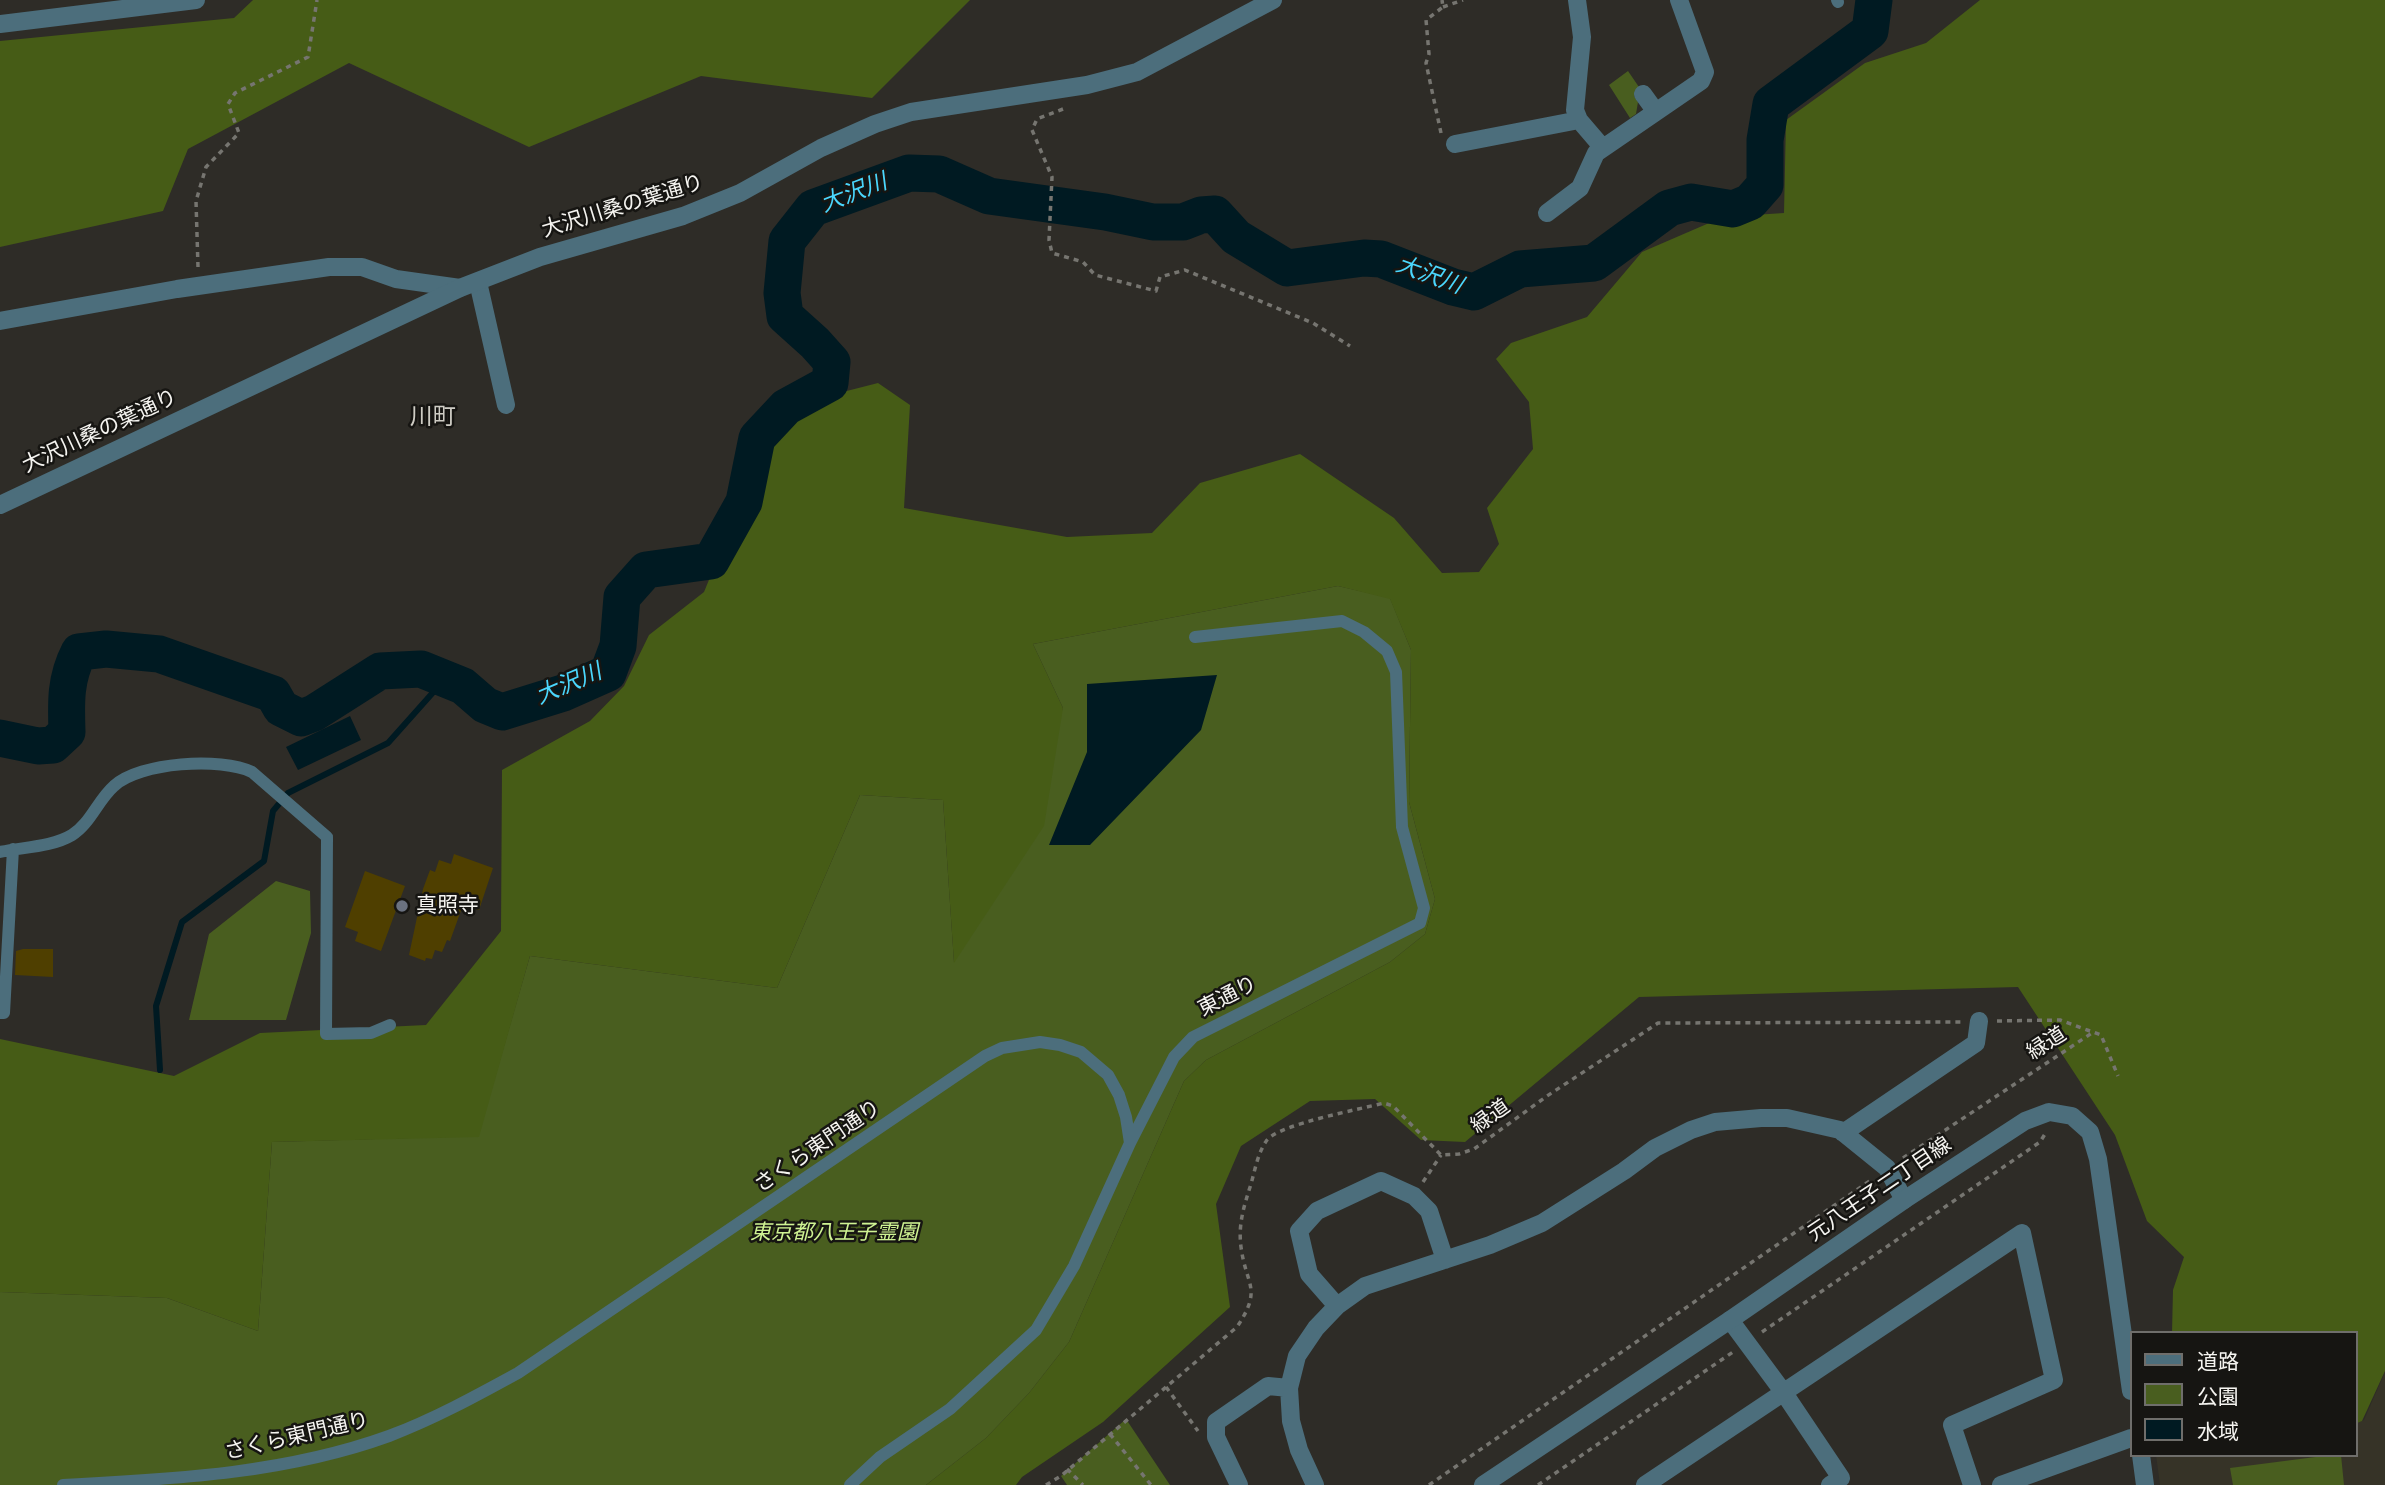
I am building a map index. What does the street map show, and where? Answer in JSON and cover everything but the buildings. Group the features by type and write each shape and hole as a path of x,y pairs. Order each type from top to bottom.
{"street":[{"path":"0,24 196,0"},
{"name":"大沢川桑の葉通り","path":"0,505 460,288 540,257 683,216 740,193 821,148 887,120 911,113 1087,85 1137,72 1273,0"},
{"path":"1577,0 1582,37 1575,110 1579,120 1603,148"},
{"path":"1547,212 1580,188 1596,153 1701,81 1705,72 1679,0"},
{"path":"1643,94 1656,112"},
{"path":"1449,143 1579,120"},
{"path":"0,321 199,286 329,267 362,267 396,279 460,288"},
{"path":"478,282 506,405"},
{"path":"1843,1133 1976,1042 1979,1021"},
{"name":"元八王子二丁目線","path":"1483,1485 1904,1200 2025,1121 2049,1112 2072,1116 2090,1132 2098,1159 2130,1384"},
{"path":"1315,1485 1299,1450 1291,1421 1289,1388 1297,1356 1316,1328 1336,1306 1365,1286 1398,1273 1445,1260 1542,1223 1655,1148 1691,1130 1715,1122 1787,1118 1815,1123 1843,1133 1887,1168 1904,1200"},
{"path":"1336,1306 1309,1274 1299,1231 1317,1211 1381,1181 1414,1196 1429,1211 1445,1260"},
{"path":"1645,1485 2021,1233 2054,1380 1952,1425 1972,1485"},
{"path":"1730,1320 1784,1393 1840,1478 1830,1485"},
{"path":"1239,1485 1216,1437 1216,1422 1268,1386 1289,1388"},
{"path":"2001,1485 2130,1438"},
{"path":"2141,1457 2145,1485"}],"lane":[{"name":"東通り","path":"1130,1143 1174,1057 1193,1037 1420,923 1424,908 1402,827 1396,671 1387,652 1364,632 1342,621 1195,637"},
{"path":"0,1013 4,1013 7,851 58,841 75,834 115,785 140,771 174,764 242,767 252,772 327,837 326,1034 371,1033 390,1025"},
{"name":"さくら東門通り","path":"63,1485 180,1479 243,1471 324,1455 389,1436 460,1405 518,1373 964,1069 1002,1048 1040,1042 1081,1052 1108,1075 1119,1095 1130,1143"},
{"path":"850,1485 880,1457 950,1409 1036,1330 1074,1266 1130,1143"}],"path":[{"path":"199,286 196,201 206,167 239,133 228,104 235,93 308,57 317,0"},
{"path":"1442,0 1443,8"},
{"path":"1449,143 1426,63 1429,54 1426,20 1443,8 1463,0"},
{"path":"1087,85 1083,99 1070,107 1042,115 1033,124 1032,130 1052,177 1049,240 1052,253 1083,262 1095,275 1156,292 1160,277 1185,270 1312,323 1350,346"},
{"name":"緑道","path":"1441,1155 1459,1154 1474,1149 1547,1096 1658,1023 2060,1020 2102,1034 2118,1076"},
{"name":"緑道","path":"1429,1485 1887,1168 2094,1032"},
{"path":"1046,1485 1237,1327 1249,1309 1252,1288 1241,1250 1239,1224 1260,1151 1269,1137 1312,1119 1384,1103 1393,1106 1441,1155 1414,1196"},
{"path":"1538,1485 2040,1142 2045,1134"},
{"path":"1166,1387 1200,1434 1216,1437"},
{"path":"1110,1434 1151,1485"},
{"path":"1067,1469 1083,1485"}],"shaded area":[{"path":"2385,1372 2385,1485 2160,1485 2156,1457 2357,1457 2357,1423 2364,1420"}],"green space":[{"path":"253,0 970,0 872,98 701,76 529,147 349,63 188,149 163,211 0,247 0,41 234,18"},
{"path":"1980,0 2385,0 2385,1371 2362,1421 2357,1423 2357,1331 2172,1331 2173,1290 2184,1257 2147,1221 2115,1135 2018,987 1639,997 1465,1142 1421,1140 1375,1099 1310,1101 1241,1146 1216,1204 1230,1307 1103,1422 1022,1477 1016,1485 926,1485 986,1438 1029,1393 1069,1342 1184,1081 1206,1060 1390,962 1425,934 1435,899 1409,802 1411,650 1390,599 1338,586 1033,644 1063,708 1044,826 954,963 943,800 860,795 777,988 530,956 479,1137 272,1142 258,1331 167,1298 0,1292 0,1039 174,1076 260,1033 426,1025 501,931 502,770 590,721 624,686 649,635 704,592 771,428 831,395 878,383 910,405 904,508 1067,537 1152,533 1200,483 1300,454 1394,518 1442,573 1479,572 1499,544 1487,508 1533,449 1529,402 1496,359 1511,343 1587,317 1642,252 1723,217 1784,213 1786,120 1865,63 1926,43"},
{"path":"1628,71 1641,90 1634,96 1638,102 1636,114 1630,118 1609,85"},
{"name":"東京都八王子霊園","path":"1338,586 1390,598 1411,650 1409,802 1435,899 1425,934 1390,962 1206,1060 1184,1081 1069,1342 1029,1393 986,1438 926,1485 0,1485 0,1292 167,1298 258,1331 272,1142 478,1136 530,956 777,988 860,795 943,800 954,962 1063,708 1033,644"},
{"path":"276,881 310,891 311,933 286,1020 189,1020 209,934"},
{"path":"1126,1419 1170,1485 1067,1485 1061,1476"},
{"path":"2315,1457 2341,1457 2344,1485 2233,1485 2230,1468"}],"water":[{"path":"1217,675 1201,730 1090,845 1049,845 1087,752 1087,684"},
{"path":"350,716 361,740 298,770 286,747"}],"waterway":[{"name":"大沢川","path":"0,738 38,746 53,745 67,732 69,682 79,652 106,649 159,654 273,694 281,708 301,718 314,713 380,671 421,669 463,686 485,705 502,712 563,693 608,673 618,646 622,597 646,570 711,561 744,502 757,438 786,407 830,383 832,362 785,316 782,293 787,241 813,208 909,173 939,174 989,196 1105,212 1153,222 1183,222 1201,215 1215,214 1236,237 1287,268 1364,258 1381,259 1453,287 1474,292 1520,269 1594,263 1669,208 1691,202 1733,209 1750,202 1765,185 1765,140 1771,104 1870,31 1874,0"},
{"path":"160,1070 156,1006 182,922 264,861 273,811 288,793 388,743 445,679"}],"place":[{"name":"真照寺","path":"402,906"}],"district":[{"name":"川町","path":"433,418"}]}
